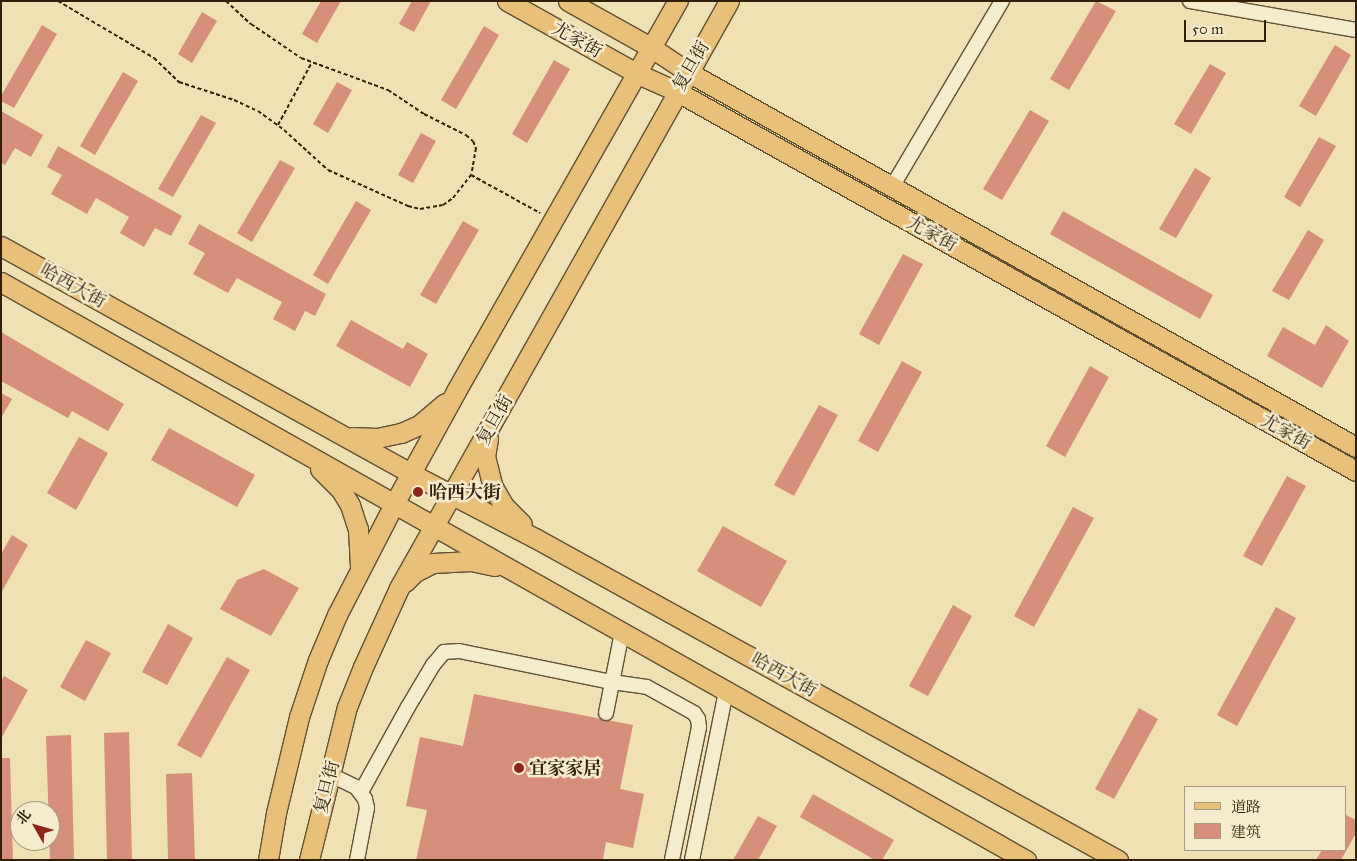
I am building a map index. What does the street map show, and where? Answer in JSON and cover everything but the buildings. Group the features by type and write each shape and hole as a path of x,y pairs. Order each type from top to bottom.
{"main road":[{"name":"尤家街","path":"506,1 638,74 676,91 1356,471"},
{"name":"尤家街","path":"568,1 652,48 688,72 1356,448"},
{"path":"268,860 276,814 299,717 322,651 360,570 456,391 678,1"},
{"name":"复旦街","path":"309,860 347,707 363,667 400,588 676,91 729,1"},
{"name":"哈西大街","path":"1,246 412,474 535,538 1118,860"},
{"name":"哈西大街","path":"1,282 1026,860"},
{"path":"346,436 378,438 401,433 419,425 438,411 456,391"},
{"path":"492,425 485,456 488,475 504,506 535,538"},
{"path":"303,452 341,490 350,505 358,529 360,570"},
{"path":"400,588 415,572 433,563 471,561 512,570"}],"street":[{"path":"892,187 1002,1"},
{"path":"1190,1 1356,30"},
{"path":"606,713 622,632"},
{"path":"362,792 413,699 433,665 444,652 459,651 612,682 647,687 694,713 698,719 699,727 672,860"},
{"path":"692,860 726,691"},
{"path":"329,774 362,792 367,808 357,860"}],"path":[{"path":"58,1 154,58 179,82 240,102 258,111 278,125 328,170 408,206 420,208 442,205 453,198 471,175 476,148 473,141 466,135 424,114 388,90 312,63 284,48 226,1"},
{"path":"278,125 312,63"},
{"path":"471,175 554,220"}],"place":[{"name":"哈西大街","path":"418,492"},
{"name":"宜家家居","path":"519,768"}]}
